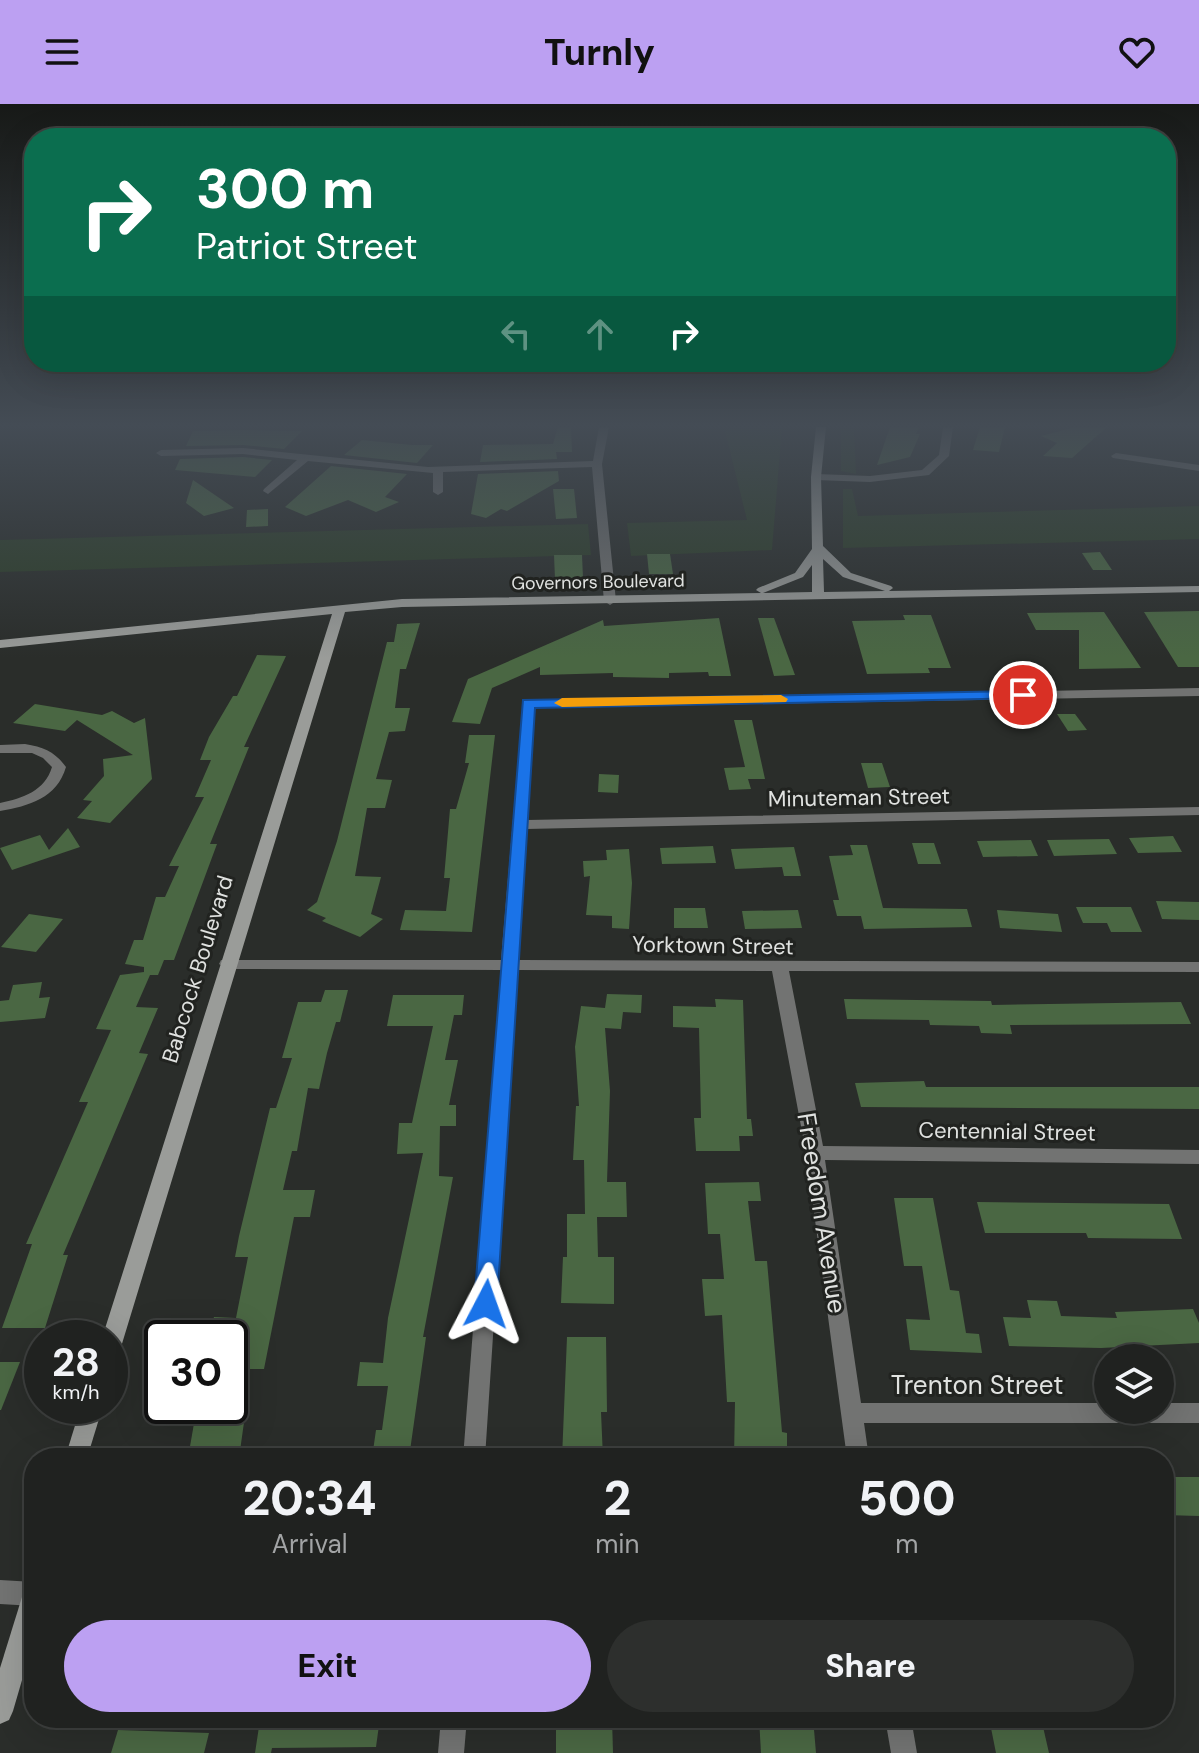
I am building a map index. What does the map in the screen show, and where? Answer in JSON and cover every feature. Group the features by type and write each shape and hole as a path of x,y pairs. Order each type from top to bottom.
{"main road":[{"path":"817,504 818,596"},
{"path":"818,548 847,575 916,594"},
{"path":"735,597 785,584 799,575 818,548"},
{"name":"Governors Boulevard","path":"0,644 402,603 1199,589"},
{"name":"Babcock Boulevard","path":"118,1320 340,608"},
{"path":"79,1448 86,1424"},
{"path":"0,1711 24,1629"}],"street":[{"path":"601,504 610,601"},
{"path":"475,1448 512,964 528,704 1199,692"},
{"path":"0,749 30,749 45,753 59,767 50,786 38,795 0,807"},
{"name":"Minuteman Street","path":"520,825 1199,811"},
{"name":"Yorktown Street","path":"227,964 1199,967"},
{"name":"Freedom Avenue","path":"780,968 815,1153 856,1448"},
{"name":"Centennial Street","path":"815,1153 1199,1157"},
{"name":"Trenton Street","path":"851,1413 1199,1413"},
{"path":"0,1592 24,1594"},
{"path":"451,1753 453,1728"},
{"path":"900,1728 904,1753"}],"green space":[{"path":"743,504 776,504 772,550 631,556 627,523 747,520"},
{"path":"843,504 855,504 858,516 1199,506 1199,539 843,548"},
{"path":"588,524 591,555 0,572 0,540"}],"building":[{"path":"187,504 228,504 234,508 204,516"},
{"path":"288,504 338,504 306,516 285,507"},
{"path":"357,504 395,504 376,512"},
{"path":"473,504 519,504 507,511 501,509 486,518 471,514"},
{"path":"554,504 576,504 577,518 556,519"},
{"path":"268,509 268,526 246,527 247,510"},
{"path":"1100,552 1112,570 1093,570 1082,553"},
{"path":"647,554 670,554 673,574 649,574"},
{"path":"554,555 582,555 583,578 555,579"},
{"path":"1199,611 1199,667 1178,667 1144,612"},
{"path":"1104,612 1141,668 1079,669 1079,630 1036,630 1027,613"},
{"path":"903,615 931,615 951,668 928,668 930,673 867,674 852,621 905,620"},
{"path":"719,618 731,676 709,676 708,672 669,673 669,678 613,677 613,673 540,675 540,667 492,688 480,724 452,722 468,679 603,620 604,626"},
{"path":"758,618 774,618 795,675 774,676"},
{"path":"420,623 406,669 400,669 395,708 410,708 405,731 389,732 376,779 392,780 385,808 367,808 355,876 381,877 371,914 383,919 360,937 322,921 326,918 307,910 317,902 337,841 387,642 394,642 397,624"},
{"path":"257,655 286,656 244,747 249,747 210,844 217,844 174,960 164,960 158,975 150,975 136,1007 158,1008 139,1053 148,1054 63,1255 68,1255 48,1320 24,1320 24,1328 2,1328 32,1244 26,1244 88,1102 79,1102 111,1030 96,1029 120,975 144,972 144,967 125,964 134,940 143,940 156,897 165,897 179,866 169,866 204,797 195,797 211,760 200,760 209,737 233,696 237,696"},
{"path":"35,704 102,715 112,711 134,723 145,718 152,779 110,823 77,818 92,801 83,800 104,776 103,759 133,755 77,720 65,731 13,723"},
{"path":"1057,714 1075,714 1087,730 1068,731"},
{"path":"734,720 752,720 765,779 748,779 751,789 729,790 724,768 745,767"},
{"path":"469,735 495,735 472,932 400,930 405,910 446,911 450,878 444,878 450,809 456,809 469,763 465,763"},
{"path":"861,763 882,763 890,787 868,788"},
{"path":"599,774 619,775 618,793 598,792"},
{"path":"68,828 80,847 12,870 0,848 40,835 49,850"},
{"path":"1173,836 1182,852 1138,853 1129,838"},
{"path":"1109,839 1117,854 1054,856 1047,840"},
{"path":"1031,840 1038,856 983,857 977,841"},
{"path":"912,843 934,843 941,864 918,864"},
{"path":"850,845 867,845 883,908 967,909 972,927 864,929 861,916 837,916 833,900 839,900 829,856 853,855"},
{"path":"713,846 716,863 662,864 660,848"},
{"path":"794,847 801,876 784,876 782,867 735,869 731,849"},
{"path":"629,849 632,883 629,929 612,928 612,916 586,915 590,876 584,877 583,861 607,860 606,850"},
{"path":"1156,901 1199,902 1199,920 1162,919"},
{"path":"1076,907 1131,907 1142,932 1111,932 1107,923 1083,923"},
{"path":"674,908 705,908 708,928 674,928"},
{"path":"798,910 802,928 745,929 742,911"},
{"path":"997,910 1058,914 1062,932 1000,928"},
{"path":"29,914 63,919 36,952 1,947"},
{"path":"42,982 39,998 50,997 45,1018 0,1022 0,1001 9,1000 13,985"},
{"path":"325,990 348,990 340,1022 336,1022 319,1089 308,1088 297,1151 292,1151 283,1190 315,1190 310,1217 294,1217 264,1369 248,1369 248,1320 213,1320 214,1317 236,1318 248,1257 235,1257 239,1236 270,1108 276,1108 292,1058 282,1058 298,1002 321,1002"},
{"path":"607,994 642,995 641,1013 623,1012 621,1029 605,1028 610,1091 607,1182 626,1182 627,1217 597,1217 598,1257 614,1257 614,1304 561,1303 563,1257 567,1257 567,1214 585,1214 584,1160 573,1160 576,1106 579,1106 575,1047 581,1006 605,1008"},
{"path":"393,995 464,995 462,1015 454,1015 445,1060 458,1060 449,1105 456,1105 456,1126 440,1126 439,1176 453,1177 423,1337 426,1337 410,1448 373,1448 376,1430 382,1430 388,1386 357,1386 360,1362 383,1363 388,1318 423,1153 397,1154 399,1123 412,1123 433,1026 387,1026"},
{"path":"715,999 743,1000 747,1119 751,1119 753,1136 739,1136 740,1151 696,1151 694,1118 701,1118 699,1028 673,1027 673,1006 716,1007"},
{"path":"844,999 991,1001 992,1005 1181,1002 1191,1024 1010,1025 1012,1034 981,1033 979,1026 930,1025 929,1020 847,1019"},
{"path":"924,1081 926,1087 1199,1087 1199,1109 861,1107 855,1083"},
{"path":"759,1182 761,1201 748,1201 755,1261 767,1261 782,1432 787,1433 787,1448 734,1448 735,1402 727,1402 722,1315 705,1316 702,1279 724,1279 720,1234 708,1234 705,1183"},
{"path":"894,1198 933,1198 950,1290 959,1291 966,1333 979,1334 982,1353 910,1350 906,1319 930,1320 922,1266 904,1266"},
{"path":"977,1202 1169,1204 1182,1239 1088,1238 1086,1233 985,1233"},
{"path":"1027,1300 1057,1301 1061,1316 1117,1318 1115,1312 1193,1309 1199,1323 1199,1343 1094,1344 1094,1348 1009,1346 1003,1317 1031,1318"},
{"path":"567,1337 606,1337 607,1412 601,1412 603,1448 562,1448"},
{"path":"0,1362 20,1362 1,1410 0,1410"},
{"path":"194,1424 244,1424 240,1448 190,1448"},
{"path":"1174,1477 1199,1477 1199,1516 1174,1515"},
{"path":"259,1728 379,1728 376,1747 272,1748 271,1753 255,1753"},
{"path":"556,1728 612,1728 613,1753 556,1753"},
{"path":"760,1728 814,1728 816,1753 761,1753"},
{"path":"991,1728 1043,1728 1049,1753 996,1753"},
{"path":"118,1730 209,1733 204,1753 111,1753"}],"slow traffic":[{"path":"562,703 781,699"}],"route":[{"path":"486,1304 528,704 1023,695"}]}
